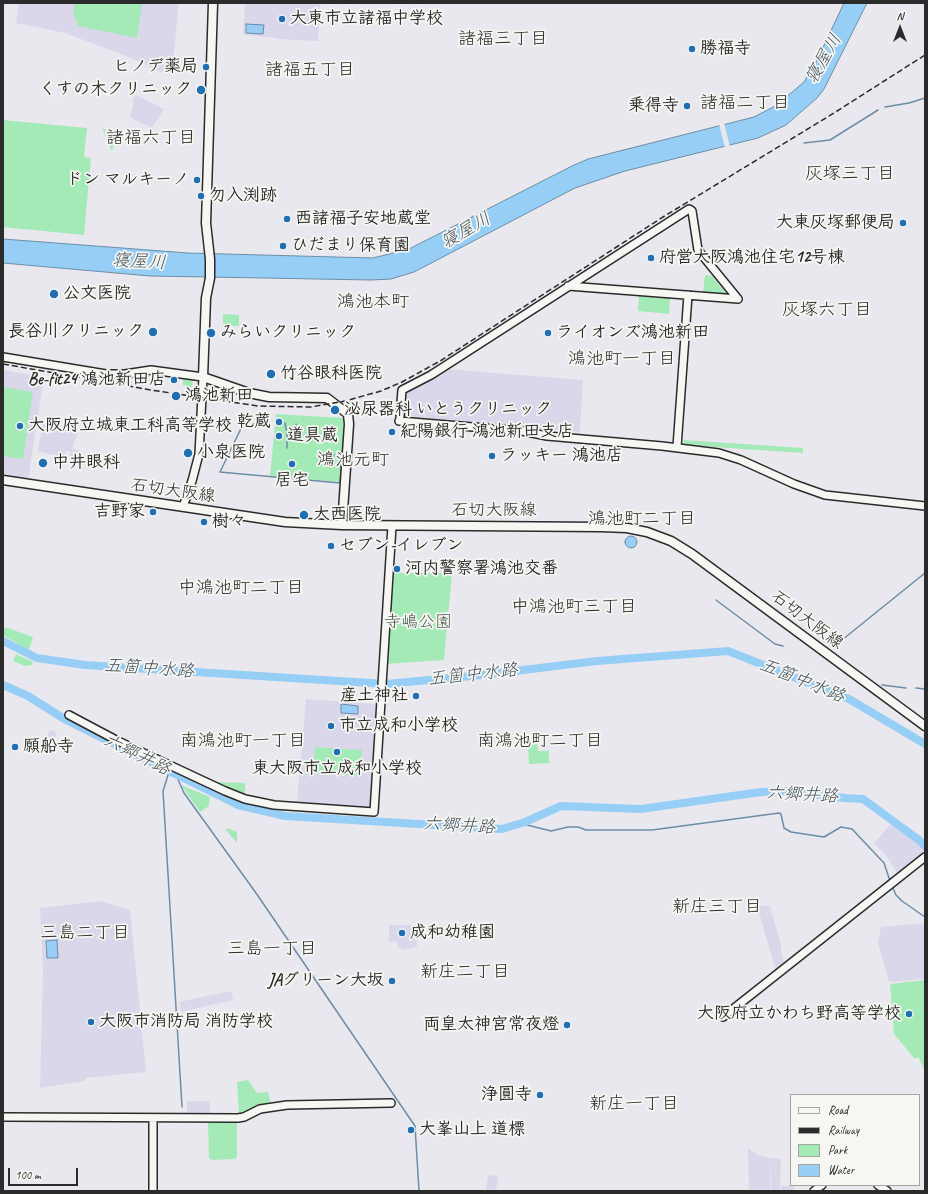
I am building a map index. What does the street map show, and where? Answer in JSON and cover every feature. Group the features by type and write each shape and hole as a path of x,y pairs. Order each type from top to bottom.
{"main road":[{"path":"213,3 206,224 210,252 210,278 206,298 203,377 249,393 269,397 328,398 348,414 349,424 342,525"},
{"name":"石切大阪線","path":"3,480 286,522 392,526 621,528 660,536 680,546 698,558 925,726"}],"street":[{"path":"568,286 738,299 698,250 692,211 689,209 568,286 431,375 402,390 400,419 522,431 547,436 677,447 726,455 794,484 825,495 925,506"},
{"path":"677,447 688,295"},
{"path":"3,357 114,374 151,370 203,377 200,450 183,507"},
{"path":"69,715 118,742 225,792 245,799 274,805 374,812 392,526"},
{"path":"723,1017 925,857"},
{"path":"3,1117 244,1117 260,1109 287,1105 391,1103"},
{"path":"153,1118 153,1191"}],"shaded area":[{"path":"19,3 179,3 173,61 167,75 131,58 65,33 16,23"},
{"name":"大東市立諸福中学校","path":"245,3 320,3 318,41 277,39 243,35"},
{"path":"136,95 164,109 152,128 129,117 133,108 133,99"},
{"path":"444,369 583,380 580,432 425,420 425,404 424,419 403,416 404,393"},
{"name":"大阪府立城東工科高等学校","path":"3,370 44,377 28,480 3,476"},
{"path":"43,423 78,432 72,448 80,451 76,460 68,459 71,452 66,451 63,458 38,451"},
{"name":"東大阪市立成和小学校","path":"306,699 377,704 370,806 297,802"},
{"path":"50,730 57,733 50,748 43,745"},
{"path":"892,823 918,841 925,850 925,855 898,875 888,858 874,843"},
{"name":"大阪市消防局 消防学校","path":"100,901 130,910 146,1072 86,1078 85,1081 40,1088 43,972 40,908"},
{"path":"757,906 770,906 785,965 776,971"},
{"path":"925,923 925,979 889,982 878,943 881,927"},
{"name":"成和幼稚園","path":"389,925 415,925 417,947 404,950 398,947 397,942 389,942"},
{"path":"231,991 233,1000 181,1012 179,1002"},
{"path":"187,1101 210,1101 210,1115 189,1115 187,1112"},
{"path":"748,1148 758,1155 771,1158 770,1191 749,1191"},
{"path":"771,1158 781,1159 780,1191 771,1191"},
{"path":"488,1175 498,1176 496,1191 486,1191"},
{"path":"781,1186 794,1186 794,1191 781,1191"}],"green space":[{"path":"75,3 142,3 137,38 78,26 73,11"},
{"path":"396,12 410,13 409,18 396,17"},
{"path":"3,120 87,128 84,157 91,158 84,235 3,227"},
{"path":"102,128 111,132 114,144 112,151"},
{"path":"705,275 712,276 727,294 703,292"},
{"path":"639,296 670,298 669,314 638,311"},
{"path":"223,314 239,315 239,326 223,326"},
{"path":"183,378 193,379 192,387 183,385"},
{"path":"3,387 33,392 23,459 3,456"},
{"path":"276,414 344,418 340,482 270,476"},
{"path":"684,440 803,448 803,453 684,445"},
{"name":"寺嶋公園","path":"394,573 452,573 444,660 386,664"},
{"path":"5,627 33,637 29,650 6,637 3,634"},
{"path":"16,654 33,662 32,665 25,666 13,661"},
{"path":"537,744 538,751 549,751 549,763 529,764 528,745"},
{"path":"315,747 362,750 360,776 313,772"},
{"path":"215,782 245,783 245,795 215,784"},
{"path":"181,785 210,797 209,806 200,812"},
{"path":"227,828 237,832 237,843 226,830"},
{"name":"大阪府立かわち野高等学校","path":"925,980 925,1071 919,1058 914,1058 894,1034 890,984"},
{"path":"248,1080 257,1093 268,1092 271,1105 254,1107 243,1115 239,1115 237,1082"},
{"path":"211,1120 235,1120 237,1122 237,1156 235,1159 212,1160 209,1158 208,1123"}],"water":[{"name":"寝屋川","path":"844,3 867,3 824,89 817,98 786,125 758,138 625,171 575,188 414,272 391,279 371,280 150,276 3,263 3,239 188,253 373,258 409,249 588,159 754,117 777,105 804,82 817,60"},
{"path":"246,24 264,25 263,34 246,33"},
{"path":"328,453 333,453 335,456 330,461 321,461 321,458"},
{"path":"633,536 636,537 636,547 629,548 626,547 625,540 626,537"},
{"path":"341,704 358,706 358,714 341,713"},
{"path":"57,940 58,958 47,958 46,941"}],"pier":[{"path":"724,123 730,147 725,148 719,124"}],"waterway":[{"path":"885,107 909,103 925,98"},
{"path":"804,143 830,140 878,110"},
{"path":"248,414 220,472 340,483 345,422"},
{"path":"285,423 287,433 295,433 296,424"},
{"path":"287,433 287,448"},
{"path":"837,644 925,573"},
{"path":"716,600 775,644 783,646"},
{"name":"五箇中水路","path":"3,641 37,658 85,665 386,684 482,675 597,661 728,651 849,699 925,744"},
{"name":"六郷井路","path":"3,685 28,696 66,720 238,805 285,816 502,829 525,822 561,806 641,809 761,792 788,791 863,799 925,846"},
{"path":"882,685 906,688"},
{"path":"916,688 925,689"},
{"path":"169,772 163,791 182,1107"},
{"path":"176,775 184,793 256,893 415,1126 419,1191"},
{"path":"525,822 527,825 551,831 568,827 578,827 586,830 652,830 779,813 781,814 784,828 791,832 824,837 841,827 852,829 884,863 890,881"},
{"path":"892,886 896,895 902,901 925,917"}],"railway":[{"path":"3,364 151,390 258,406 311,407 345,401 381,391 402,382 440,361 663,217 834,113 925,55"}],"place":[{"name":"大東市立諸福中学校","path":"282,19"},
{"name":"勝福寺","path":"692,49"},
{"name":"ヒノデ薬局","path":"206,67"},
{"name":"くすの木クリニック","path":"201,90"},
{"name":"乗得寺","path":"687,106"},
{"name":"ドン マルキーノ","path":"197,180"},
{"name":"勿入渕跡","path":"201,196"},
{"name":"西諸福子安地蔵堂","path":"287,219"},
{"name":"大東灰塚郵便局","path":"903,223"},
{"name":"ひだまり保育園","path":"283,246"},
{"name":"府営大阪鴻池住宅12号棟","path":"651,258"},
{"name":"公文医院","path":"54,294"},
{"name":"長谷川クリニック","path":"153,332"},
{"name":"みらいクリニック","path":"211,333"},
{"name":"ライオンズ鴻池新田","path":"548,333"},
{"name":"竹谷眼科医院","path":"271,374"},
{"name":"Be-fit24 鴻池新田店","path":"174,380"},
{"name":"鴻池新田","path":"176,396"},
{"name":"泌尿器科 いとうクリニック","path":"335,410"},
{"name":"乾蔵","path":"279,422"},
{"name":"大阪府立城東工科高等学校","path":"20,426"},
{"name":"紀陽銀行 鴻池新田支店","path":"392,432"},
{"name":"道具蔵","path":"279,436"},
{"name":"小泉医院","path":"188,453"},
{"name":"ラッキー 鴻池店","path":"492,456"},
{"name":"中井眼科","path":"43,463"},
{"name":"居宅","path":"292,464"},
{"name":"吉野家","path":"153,512"},
{"name":"大西医院","path":"304,515"},
{"name":"樹々","path":"204,522"},
{"name":"セブン-イレブン","path":"331,546"},
{"name":"河内警察署鴻池交番","path":"397,569"},
{"name":"産土神社","path":"416,696"},
{"name":"市立成和小学校","path":"331,726"},
{"name":"願船寺","path":"15,747"},
{"name":"東大阪市立成和小学校","path":"337,752"},
{"name":"成和幼稚園","path":"402,933"},
{"name":"JAグリーン大坂","path":"392,981"},
{"name":"大阪府立かわち野高等学校","path":"909,1014"},
{"name":"大阪市消防局 消防学校","path":"91,1022"},
{"name":"両皇太神宮常夜燈","path":"567,1025"},
{"name":"浄圓寺","path":"540,1095"},
{"name":"大峯山上 道標","path":"411,1130"}],"district":[{"name":"諸福三丁目","path":"503,39"},
{"name":"諸福五丁目","path":"310,70"},
{"name":"諸福二丁目","path":"745,103"},
{"name":"諸福六丁目","path":"151,138"},
{"name":"灰塚三丁目","path":"850,174"},
{"name":"鴻池本町","path":"373,302"},
{"name":"灰塚六丁目","path":"827,310"},
{"name":"鴻池町一丁目","path":"622,359"},
{"name":"鴻池元町","path":"353,460"},
{"name":"鴻池町二丁目","path":"642,519"},
{"name":"中鴻池町二丁目","path":"241,588"},
{"name":"中鴻池町三丁目","path":"574,607"},
{"name":"南鴻池町一丁目","path":"243,741"},
{"name":"南鴻池町二丁目","path":"540,741"},
{"name":"新庄三丁目","path":"717,907"},
{"name":"三島二丁目","path":"85,933"},
{"name":"三島一丁目","path":"272,949"},
{"name":"新庄二丁目","path":"465,972"},
{"name":"新庄一丁目","path":"634,1104"}]}
